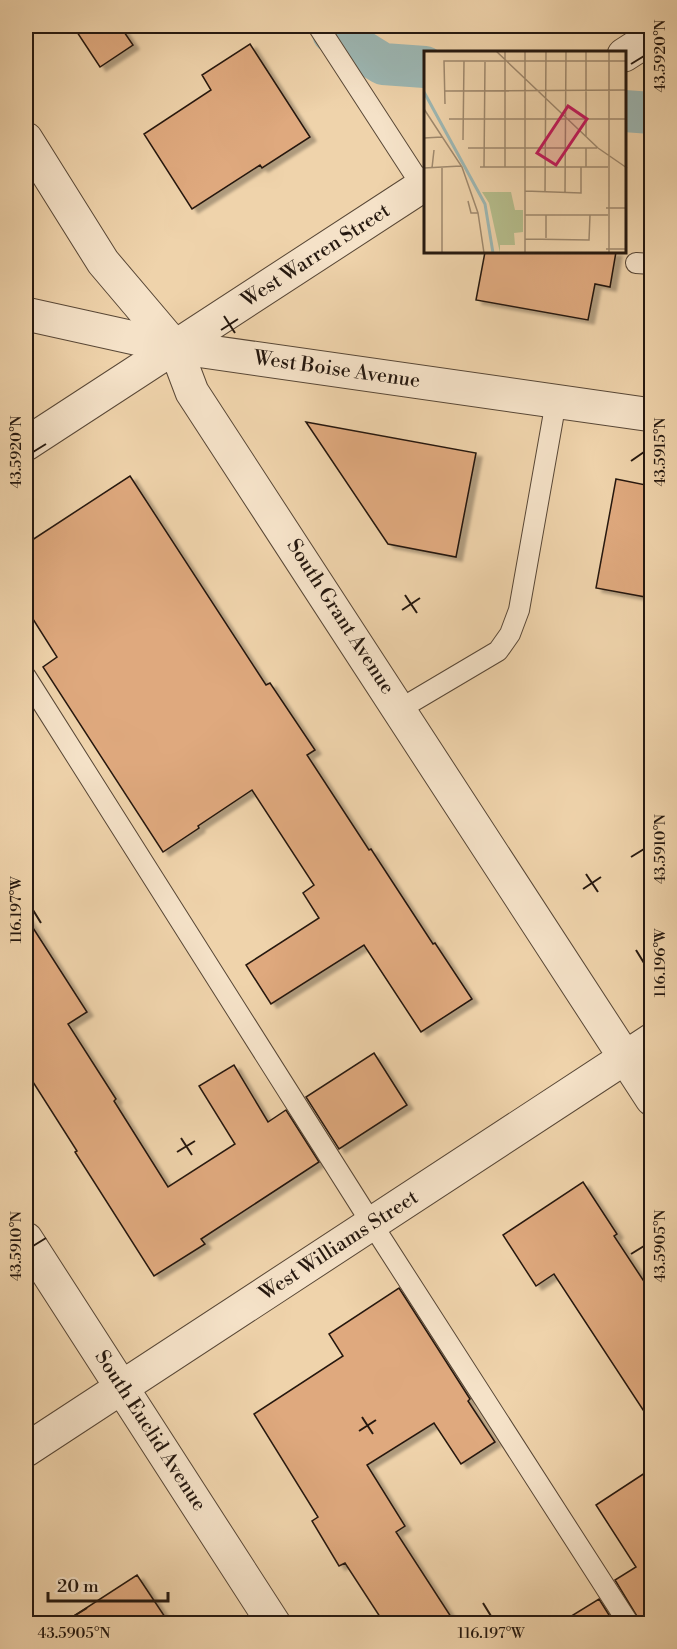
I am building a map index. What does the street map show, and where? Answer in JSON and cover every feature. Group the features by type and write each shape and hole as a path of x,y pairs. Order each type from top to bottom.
{"street":[{"path":"626,54 651,37"},
{"name":"South Grant Avenue","path":"26,139 103,262 175,347 192,392 400,709 638,1049 651,1099"},
{"name":"West Warren Street","path":"26,444 423,185"},
{"name":"West Boise Avenue","path":"26,314 175,347 651,415"},
{"name":"West Williams Street","path":"26,1450 638,1049"},
{"name":"South Euclid Avenue","path":"26,1239 274,1623"}],"lane":[{"path":"318,26 423,185"},
{"path":"400,709 498,651 510,634 519,610 555,401"},
{"path":"26,677 372,1224 629,1623"}],"building":[{"path":"73,26 120,26 133,45 100,67"},
{"path":"250,44 310,137 262,168 260,165 192,209 144,134 211,90 202,75"},
{"path":"485,254 616,254 610,287 595,284 588,320 476,300"},
{"path":"306,422 476,453 456,557 388,544"},
{"path":"130,476 266,685 270,683 315,750 307,755 369,850 371,849 472,999 421,1032 364,945 271,1004 246,965 319,918 303,893 314,885 252,790 163,852 43,667 57,657 26,608 26,544"},
{"path":"616,479 651,486 651,598 596,588"},
{"path":"26,917 87,1012 68,1024 168,1187 235,1144 199,1086 234,1065 268,1122 286,1110 319,1162 201,1239 205,1244 154,1276 26,1071"},
{"path":"374,1053 407,1105 339,1149 306,1097"},
{"path":"583,1182 617,1234 614,1236 651,1292 651,1422 554,1274 536,1286 503,1235"},
{"path":"399,1288 495,1442 461,1464 434,1423 367,1465 405,1526 396,1532 455,1623 384,1623 345,1563 339,1566 312,1521 318,1517 254,1414 343,1356 329,1334"},
{"path":"651,1469 651,1623 641,1623 615,1580 636,1567 596,1505"},
{"path":"137,1575 169,1623 63,1623"},
{"path":"599,1599 614,1623 560,1623"}],"waterway":[{"path":"333,33 383,64 424,67"},
{"path":"626,111 652,113"}]}
